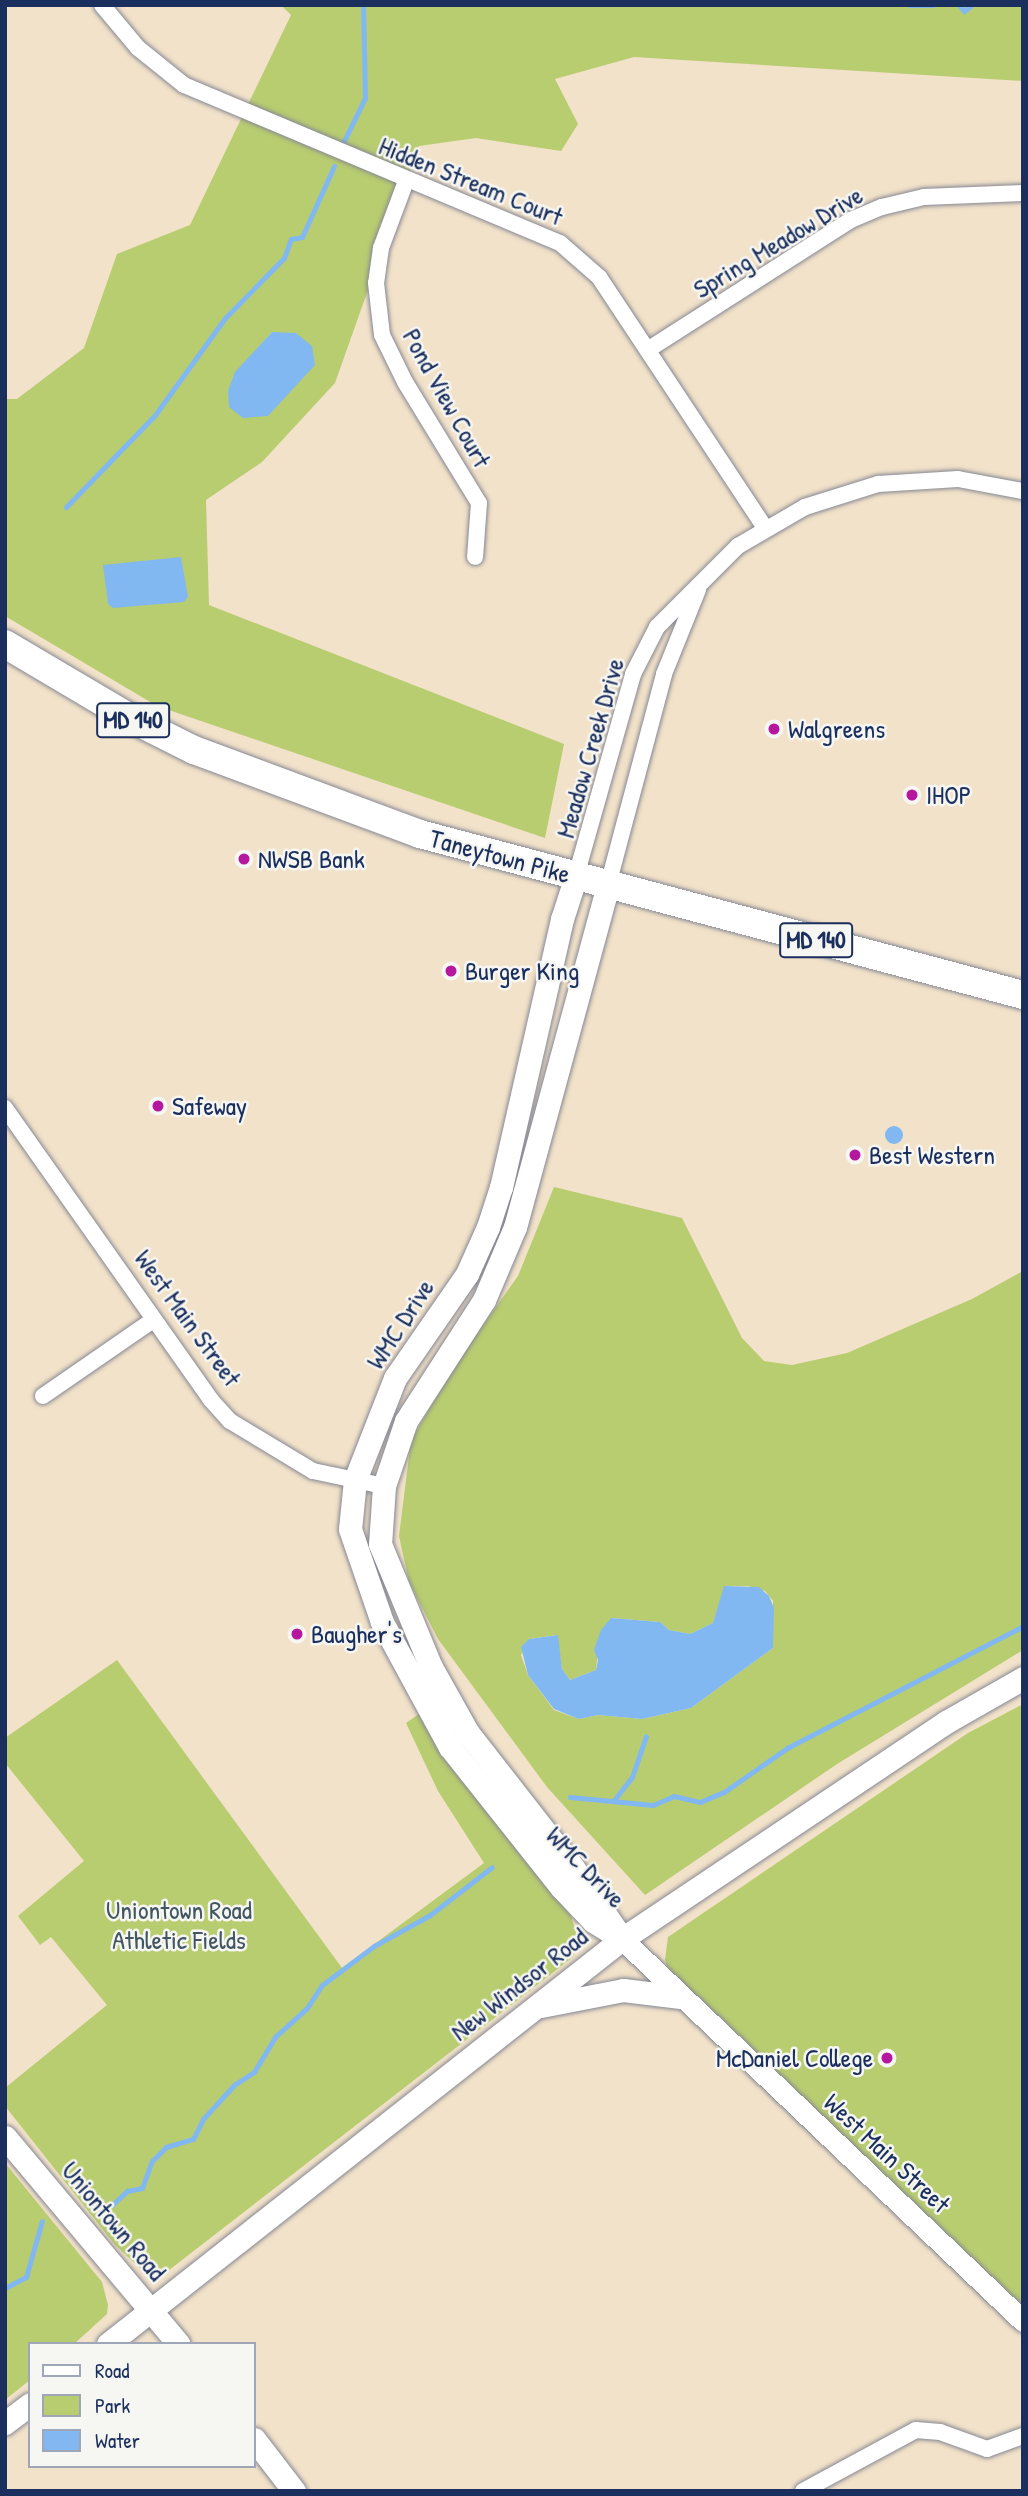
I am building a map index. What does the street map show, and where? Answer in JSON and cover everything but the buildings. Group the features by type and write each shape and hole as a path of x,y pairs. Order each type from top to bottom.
{"highway":[{"name":"Taneytown Pike","path":"5,644 132,719 268,780 421,834 1023,995"}],"main road":[{"name":"WMC Drive","path":"576,876 562,919 502,1187 467,1274 395,1378 355,1480 350,1529 382,1622 450,1747 561,1887 593,1921 622,1939"},
{"name":"WMC Drive","path":"608,885 515,1227 484,1300 406,1421 384,1486 380,1544 431,1667 468,1733 572,1866 622,1939"},
{"name":"New Windsor Road","path":"111,2342 622,1939 946,1722 1023,1678"},
{"path":"535,2007 624,1990 681,1997"},
{"name":"Uniontown Road","path":"5,2137 177,2342"},
{"path":"5,2423 28,2406"},
{"path":"256,2442 294,2491"}],"street":[{"name":"Hidden Stream Court","path":"102,5 138,48 184,85 406,181 560,243 599,277 765,528"},
{"name":"Pond View Court","path":"406,181 381,248 376,283 382,335 405,382 479,503 475,557"},
{"name":"Spring Meadow Drive","path":"649,349 851,220 872,211 924,197 1023,193"},
{"name":"Meadow Creek Drive","path":"576,876 633,674 657,627 709,572 765,528 830,496 890,482 958,479 1023,491"},
{"name":"Meadow Creek Drive","path":"608,885 664,674 691,601 709,572"},
{"name":"West Main Street","path":"5,1108 153,1320 211,1400 230,1420 313,1471 384,1486"},
{"path":"43,1396 153,1320"},
{"name":"West Main Street","path":"622,1939 1023,2321"},
{"path":"803,2491 916,2430 933,2430 987,2449 1023,2437"}],"green space":[{"path":"281,5 1023,5 1023,81 634,57 555,79 578,124 561,151 476,138 419,146 335,383 262,462 206,500 209,605 564,744 545,838 157,706 5,616 5,399 17,399 84,348 117,254 190,225 291,15","holes":["272,332 315,365 256,350"]},
{"path":"554,1187 682,1218 742,1338 764,1361 792,1365 847,1353 972,1299 1023,1271 1023,1650 837,1764 645,1895 547,1787 438,1639 409,1582 399,1536 411,1440 458,1360 518,1276","holes":["725,1586 748,1586 765,1591 773,1601 773,1648 691,1708 642,1719 598,1715 579,1719 554,1710 528,1675 521,1655 529,1639 557,1635 562,1669 570,1680 596,1670 599,1639 611,1618 660,1622 669,1630 690,1634 713,1623"]},
{"name":"Uniontown Road Athletic Fields","path":"117,1660 342,1968 484,1863 438,1791 406,1723 419,1714 445,1758 571,1916 578,1939 573,1957 164,2274 142,2270 115,2245 5,2106 5,2088 107,2005 51,1937 40,1945 18,1916 84,1861 5,1763 5,1738"},
{"name":"McDaniel College","path":"1023,1704 1023,2322 671,1979 665,1960 668,1937 968,1733"},
{"path":"5,2163 102,2282 108,2305 107,2314 76,2342 28,2342 28,2382 5,2400"}],"water":[{"path":"272,332 296,333 312,346 315,365 268,416 243,418 229,407 228,391 235,372"},
{"path":"181,557 188,597 184,602 113,608 108,604 103,565"},
{"path":"894,1126 900,1129 903,1135 900,1141 894,1144 888,1141 885,1135 888,1129"},
{"path":"724,1586 759,1587 769,1596 774,1608 773,1648 691,1708 642,1719 598,1715 579,1719 554,1709 528,1675 521,1647 529,1639 558,1635 562,1669 570,1680 596,1670 598,1660 594,1650 601,1630 611,1618 660,1622 669,1630 690,1634 713,1623"}],"waterway":[{"path":"344,141 365,98 363,5"},
{"path":"909,5 933,5"},
{"path":"959,5 964,11 972,5"},
{"path":"66,507 155,415 225,318 284,258 291,239 302,237 334,166"},
{"path":"570,1797 653,1805 674,1796 700,1802 724,1792 787,1748 1023,1626"},
{"path":"614,1800 632,1777 646,1736"},
{"path":"100,2206 112,2205 127,2191 142,2188 152,2161 166,2147 193,2139 203,2119 234,2085 254,2072 275,2037 307,2008 322,1985 374,1946 430,1915 492,1867"},
{"path":"5,2288 26,2277 42,2221"}],"place":[{"name":"Walgreens","path":"774,729"},
{"name":"IHOP","path":"912,795"},
{"name":"NWSB Bank","path":"244,859"},
{"name":"Burger King","path":"451,971"},
{"name":"Safeway","path":"158,1106"},
{"name":"Best Western","path":"855,1155"},
{"name":"Baugher's","path":"297,1634"},
{"name":"McDaniel College","path":"887,2058"}]}
